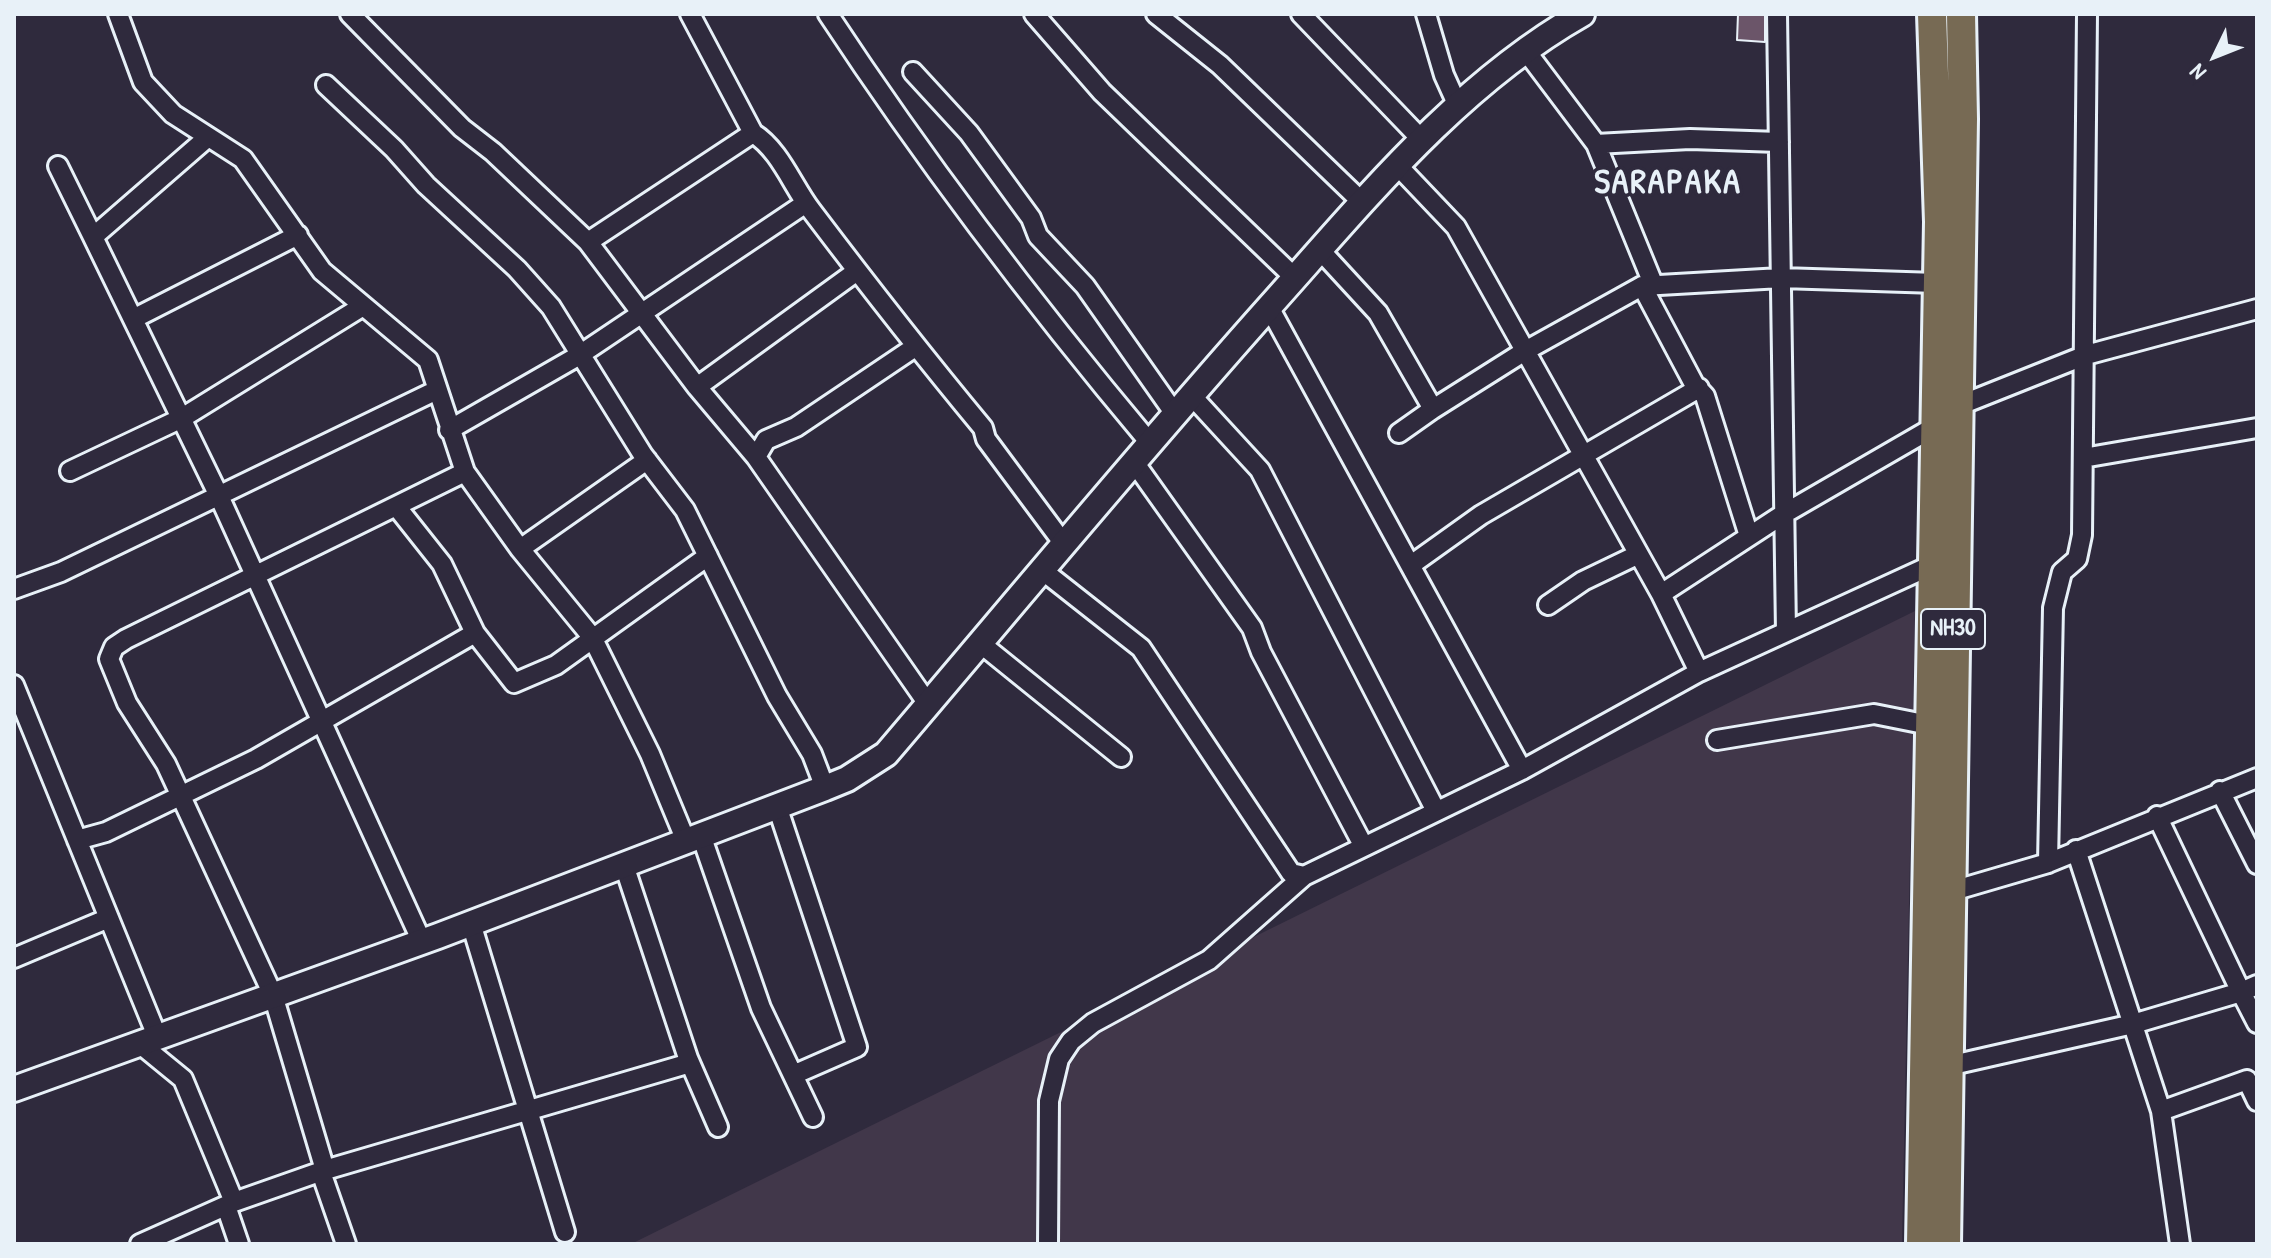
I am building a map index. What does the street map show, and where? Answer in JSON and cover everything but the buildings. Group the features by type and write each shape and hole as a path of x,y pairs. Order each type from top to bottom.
{"highway":[{"path":"1921,1244 1937,283 1932,14"},
{"name":"NH30","path":"1946,1244 1963,119 1961,14"}],"main road":[{"path":"14,1089 422,942 825,788 847,779 886,754 1191,395 1363,203 1458,106 1569,17"}],"street":[{"path":"118,14 143,82 173,114 243,159 322,271 428,360 465,472 520,549 592,637 693,838 761,1008 813,1117"},
{"path":"350,14 462,128 493,152 588,242 697,387 756,457 928,704"},
{"path":"690,14 753,133 767,142 806,203 915,347 983,428 986,439 1064,544"},
{"path":"828,14 981,229 1081,360 1150,443"},
{"path":"1034,14 1102,92 1295,278"},
{"path":"1156,14 1220,65 1363,203"},
{"path":"1301,14 1422,140"},
{"path":"1426,14 1444,75 1458,106"},
{"path":"1777,14 1786,632"},
{"path":"2048,863 2053,608 2062,572 2077,559 2081,548 2086,355 2087,14"},
{"path":"1526,51 1596,144 1648,286 1705,396 1749,536"},
{"path":"913,72 969,133 1031,218 1038,236 1085,286 1175,414"},
{"path":"326,85 394,149 426,185 517,269 551,307 578,356 647,460 685,510 777,696 812,754 825,788"},
{"path":"588,242 753,133"},
{"path":"93,237 207,138"},
{"path":"1596,144 1690,139 1779,142"},
{"path":"58,166 257,577 422,942"},
{"path":"1398,166 1456,227 1661,594 1699,672"},
{"path":"449,430 644,315 806,203"},
{"path":"133,319 298,235"},
{"path":"1320,250 1378,313 1433,409"},
{"path":"697,387 857,271"},
{"path":"1399,433 1525,351 1648,286 1781,278 1937,283"},
{"path":"70,471 182,418 363,306"},
{"path":"1269,307 1522,770"},
{"path":"1958,406 2086,355 2257,309"},
{"path":"756,457 766,440 796,427 915,347"},
{"path":"1411,565 1481,515 1699,388"},
{"path":"14,589 61,572 437,390"},
{"path":"1191,395 1260,470 1436,811"},
{"path":"1661,594 1782,515 1934,427"},
{"path":"2083,458 2257,428"},
{"path":"520,549 647,460"},
{"path":"1134,462 1252,628 1261,652 1363,845"},
{"path":"346,1244 273,995 166,764 127,703 109,659 114,647 126,639 465,472"},
{"path":"396,506 442,564 475,633 514,683 556,665 708,556"},
{"path":"1548,605 1583,581 1637,555"},
{"path":"1048,1244 1049,1101 1059,1059 1093,1023 1209,960 1304,876 1522,770 1699,672 1932,565"},
{"path":"1042,570 1141,648 1291,873 1304,876"},
{"path":"77,840 106,832 256,759 475,633"},
{"path":"980,643 1121,757"},
{"path":"14,685 109,918 148,1040 183,1079 230,1204 239,1244"},
{"path":"1717,740 1874,714 1929,725"},
{"path":"1949,892 2048,863 2157,816 2257,778"},
{"path":"2220,791 2257,864"},
{"path":"777,806 857,1047 793,1075"},
{"path":"2157,816 2249,988 2257,1023"},
{"path":"2076,850 2161,1111 2180,1244"},
{"path":"624,865 690,1063 718,1127"},
{"path":"14,958 109,918"},
{"path":"471,923 565,1232"},
{"path":"1948,1066 2133,1024 2249,988"},
{"path":"140,1244 230,1204 323,1171 690,1063"},
{"path":"2161,1111 2252,1078 2257,1101"}],"shaded area":[{"path":"1915,611 1902,1244 631,1244"}],"district":[{"name":"SARAPAKA","path":"1668,184"}]}
